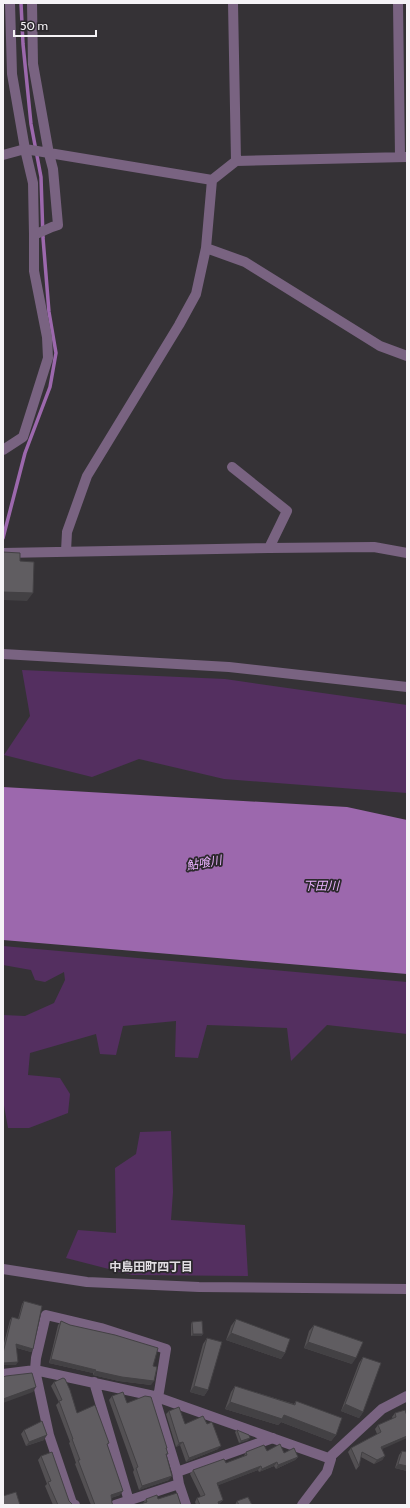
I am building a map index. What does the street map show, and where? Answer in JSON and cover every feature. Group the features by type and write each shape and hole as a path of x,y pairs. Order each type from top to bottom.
{"street":[{"path":"3,450 23,437 48,358 47,337 34,271 36,234 33,184 12,74 10,3"},
{"path":"32,3 33,64 46,153 53,169 58,226 36,234"},
{"path":"233,3 236,161"},
{"path":"66,551 68,532 87,476 179,325 196,294 206,248 212,180 236,161 404,157 398,3"},
{"path":"3,155 27,150 212,180"},
{"path":"206,248 245,262 380,346 407,356"},
{"path":"232,467 287,510 269,548"},
{"path":"3,553 374,547 407,553"},
{"path":"3,654 229,668 407,687"},
{"path":"3,1269 87,1282 199,1287 407,1289"},
{"path":"75,1505 72,1503 49,1435 35,1370 36,1358 46,1316 101,1328 166,1349 156,1397 186,1505"},
{"path":"3,1374 35,1370 156,1397 331,1459 327,1472 302,1505"},
{"path":"94,1382 129,1501"},
{"path":"331,1456 382,1409 407,1396"},
{"path":"177,1472 273,1438"},
{"path":"117,1505 179,1484"}],"shaded area":[{"path":"22,670 225,679 407,705 407,793 224,779 139,759 92,777 4,755 30,716"},
{"path":"3,946 407,982 407,1034 327,1025 291,1061 287,1028 207,1025 198,1058 175,1057 176,1021 123,1026 116,1055 100,1054 96,1034 30,1053 28,1075 60,1078 70,1094 68,1113 29,1128 8,1128 3,1100 3,1015 25,1016 54,1003 65,980 64,972 45,982 35,980 31,970 3,965"},
{"path":"171,1131 173,1192 171,1220 245,1225 248,1276 132,1275 66,1258 78,1230 116,1233 115,1168 136,1154 140,1132"}],"water":[{"name":"下田川","path":"3,787 347,807 407,820 407,974 3,940"}],"building":[{"path":"3,552 20,553 20,561 34,562 33,593 3,592"},
{"path":"24,1301 42,1306 33,1349 16,1344 18,1362 3,1363 3,1353 12,1317 19,1319"},
{"path":"236,1319 290,1339 285,1353 231,1333"},
{"path":"61,1321 70,1325 115,1335 158,1348 153,1366 157,1367 154,1381 122,1377 51,1359"},
{"path":"202,1321 203,1334 193,1334 192,1322"},
{"path":"314,1325 363,1342 356,1358 308,1342"},
{"path":"207,1338 222,1342 208,1390 194,1386"},
{"path":"363,1357 381,1363 363,1412 345,1404"},
{"path":"32,1373 36,1387 3,1399 3,1377"},
{"path":"63,1378 65,1379 70,1390 77,1413 95,1405 109,1443 107,1444 123,1491 111,1495 113,1505 95,1505 78,1460 80,1460 59,1401 62,1400 54,1382"},
{"path":"235,1386 295,1405 296,1401 342,1418 336,1435 284,1415 282,1419 230,1402"},
{"path":"123,1392 127,1403 145,1396 151,1397 167,1448 168,1454 166,1454 172,1476 142,1486 136,1468 138,1467 112,1396"},
{"path":"179,1407 185,1424 203,1416 207,1424 212,1422 221,1446 189,1458 183,1442 179,1443 169,1411"},
{"path":"405,1410 407,1416 407,1436 381,1447 385,1456 377,1460 362,1452 359,1466 351,1448 381,1432 378,1425 396,1417 395,1413"},
{"path":"42,1421 47,1435 29,1442 24,1430"},
{"path":"237,1430 249,1435 250,1438 241,1441"},
{"path":"280,1444 284,1453 294,1448 298,1457 278,1465 277,1462 262,1469 261,1466 217,1483 223,1500 218,1502 219,1505 200,1505 197,1498 205,1495 193,1470 224,1459 226,1463 247,1455 246,1452 264,1445 267,1451"},
{"path":"402,1451 407,1452 407,1466 398,1464"},
{"path":"52,1452 69,1501 73,1505 58,1505 48,1482 51,1481 41,1456"},
{"path":"16,1492 20,1505 3,1505 3,1496"},
{"path":"177,1493 181,1505 137,1505 147,1502 146,1499 157,1495 158,1499"},
{"path":"248,1497 252,1505 239,1505 237,1501"}],"waterway":[{"path":"3,538 25,453 50,387 56,353 49,312 43,238 41,177 31,124 23,44 21,3"}],"district":[{"name":"中島田町四丁目","path":"151,1267"}],"water label":[{"name":"鮎喰川","path":"204,863"}]}
